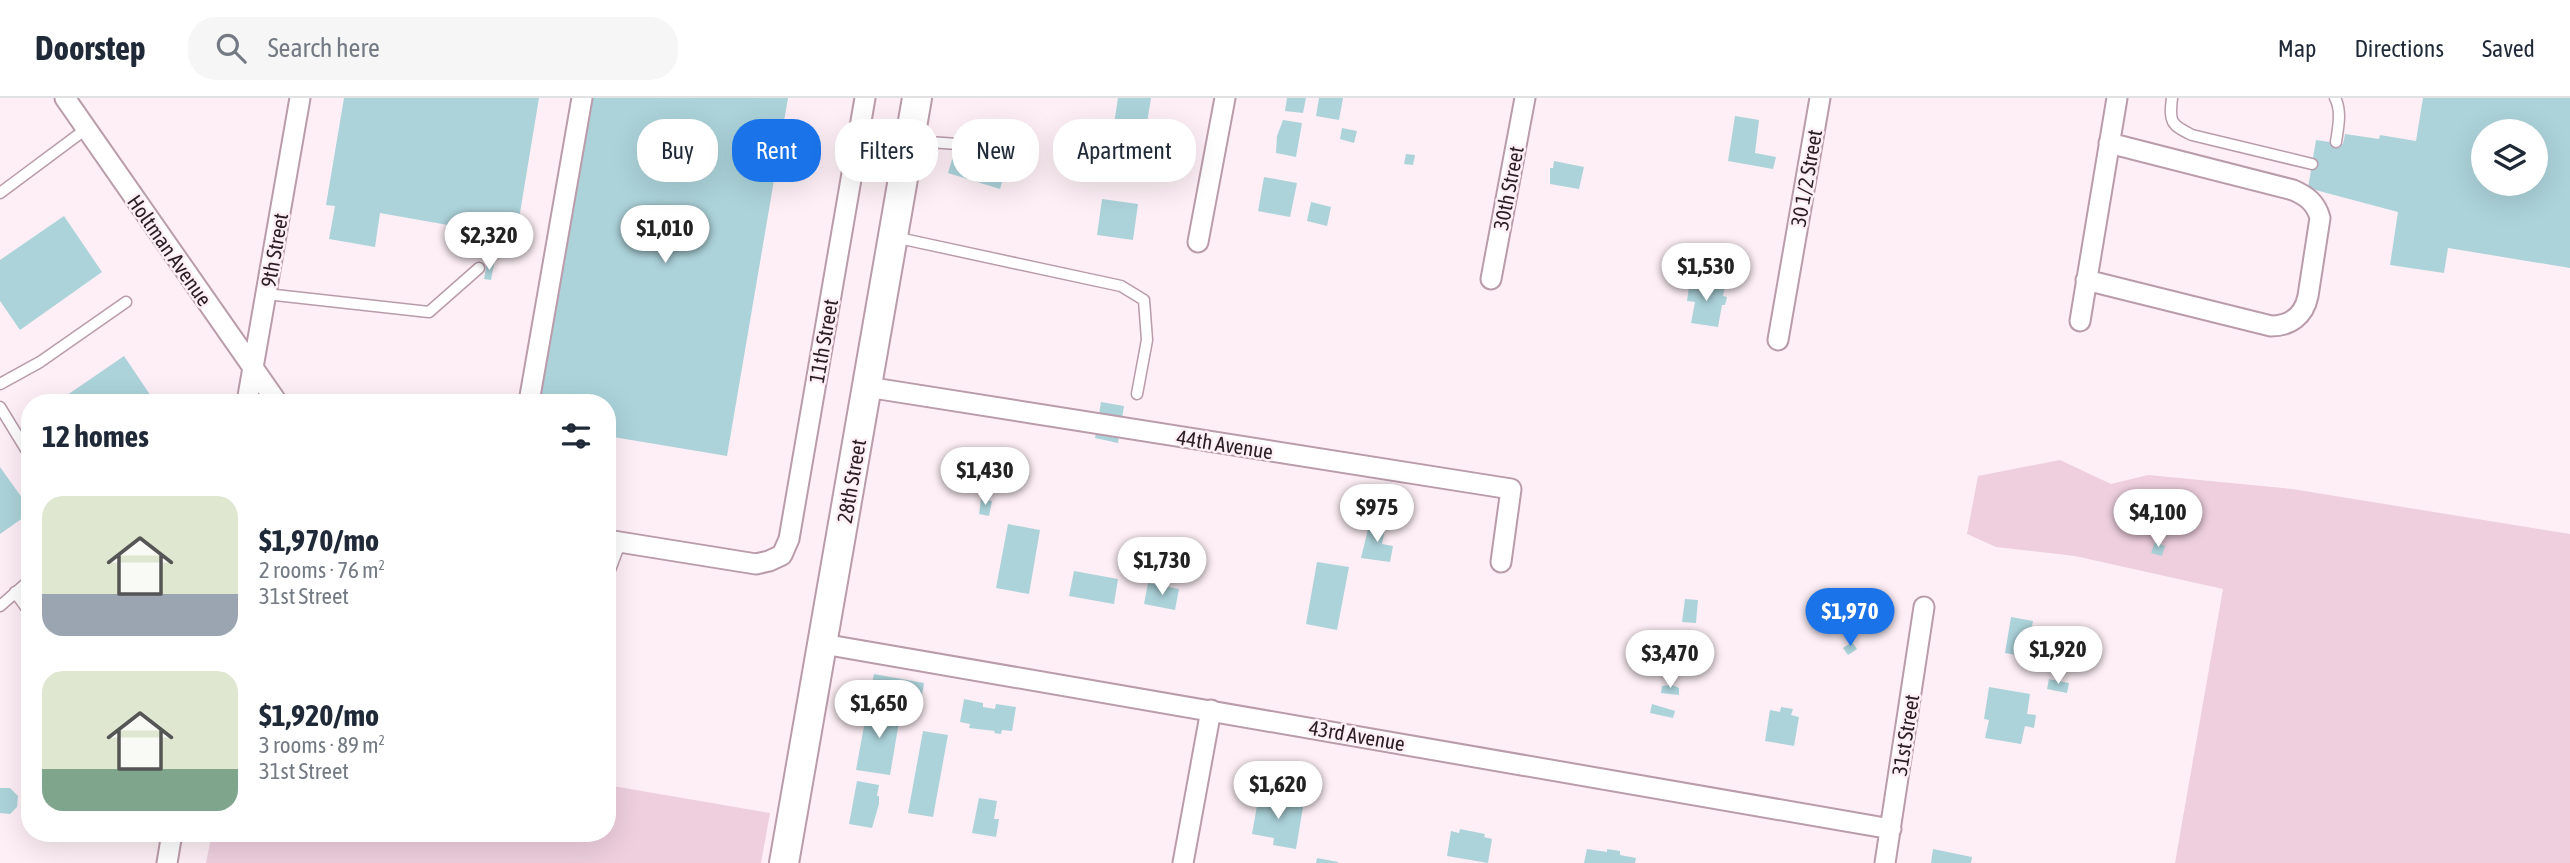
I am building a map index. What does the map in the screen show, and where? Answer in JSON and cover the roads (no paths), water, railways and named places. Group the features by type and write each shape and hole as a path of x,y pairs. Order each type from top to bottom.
{"main road":[{"name":"28th Street","path":"914,119 917,98"},
{"name":"28th Street","path":"784,863 903,182"}],"street":[{"name":"Holtman Avenue","path":"65,98 271,394"},
{"name":"9th Street","path":"248,394 300,98"},
{"path":"530,394 582,98"},
{"name":"11th Street","path":"616,542 756,564 782,555 789,539 865,98"},
{"path":"1198,242 1225,98"},
{"name":"30th Street","path":"1491,279 1525,98"},
{"name":"30 1/2 Street","path":"1778,340 1820,98"},
{"path":"2080,321 2117,98"},
{"path":"2087,280 2270,326 2283,325 2295,319 2306,306 2320,223 2315,206 2293,190 2109,143"},
{"name":"44th Avenue","path":"867,387 1511,489 1501,562"},
{"name":"31st Street","path":"1885,863 1924,607"},
{"name":"43rd Avenue","path":"823,644 1891,829"},
{"path":"1183,863 1211,710"},
{"path":"167,863 170,842"}],"lane":[{"path":"2172,98 2172,123 2192,135 2312,164"},
{"path":"2335,98 2339,121 2336,142"},
{"path":"0,192 86,130"},
{"path":"893,236 1121,286 1144,300 1147,340 1136,394"},
{"path":"266,294 429,312 479,268"},
{"path":"0,384 40,362 126,302"},
{"path":"0,407 21,441"},
{"path":"0,606 21,587"},
{"path":"15,592 21,600"}]}
